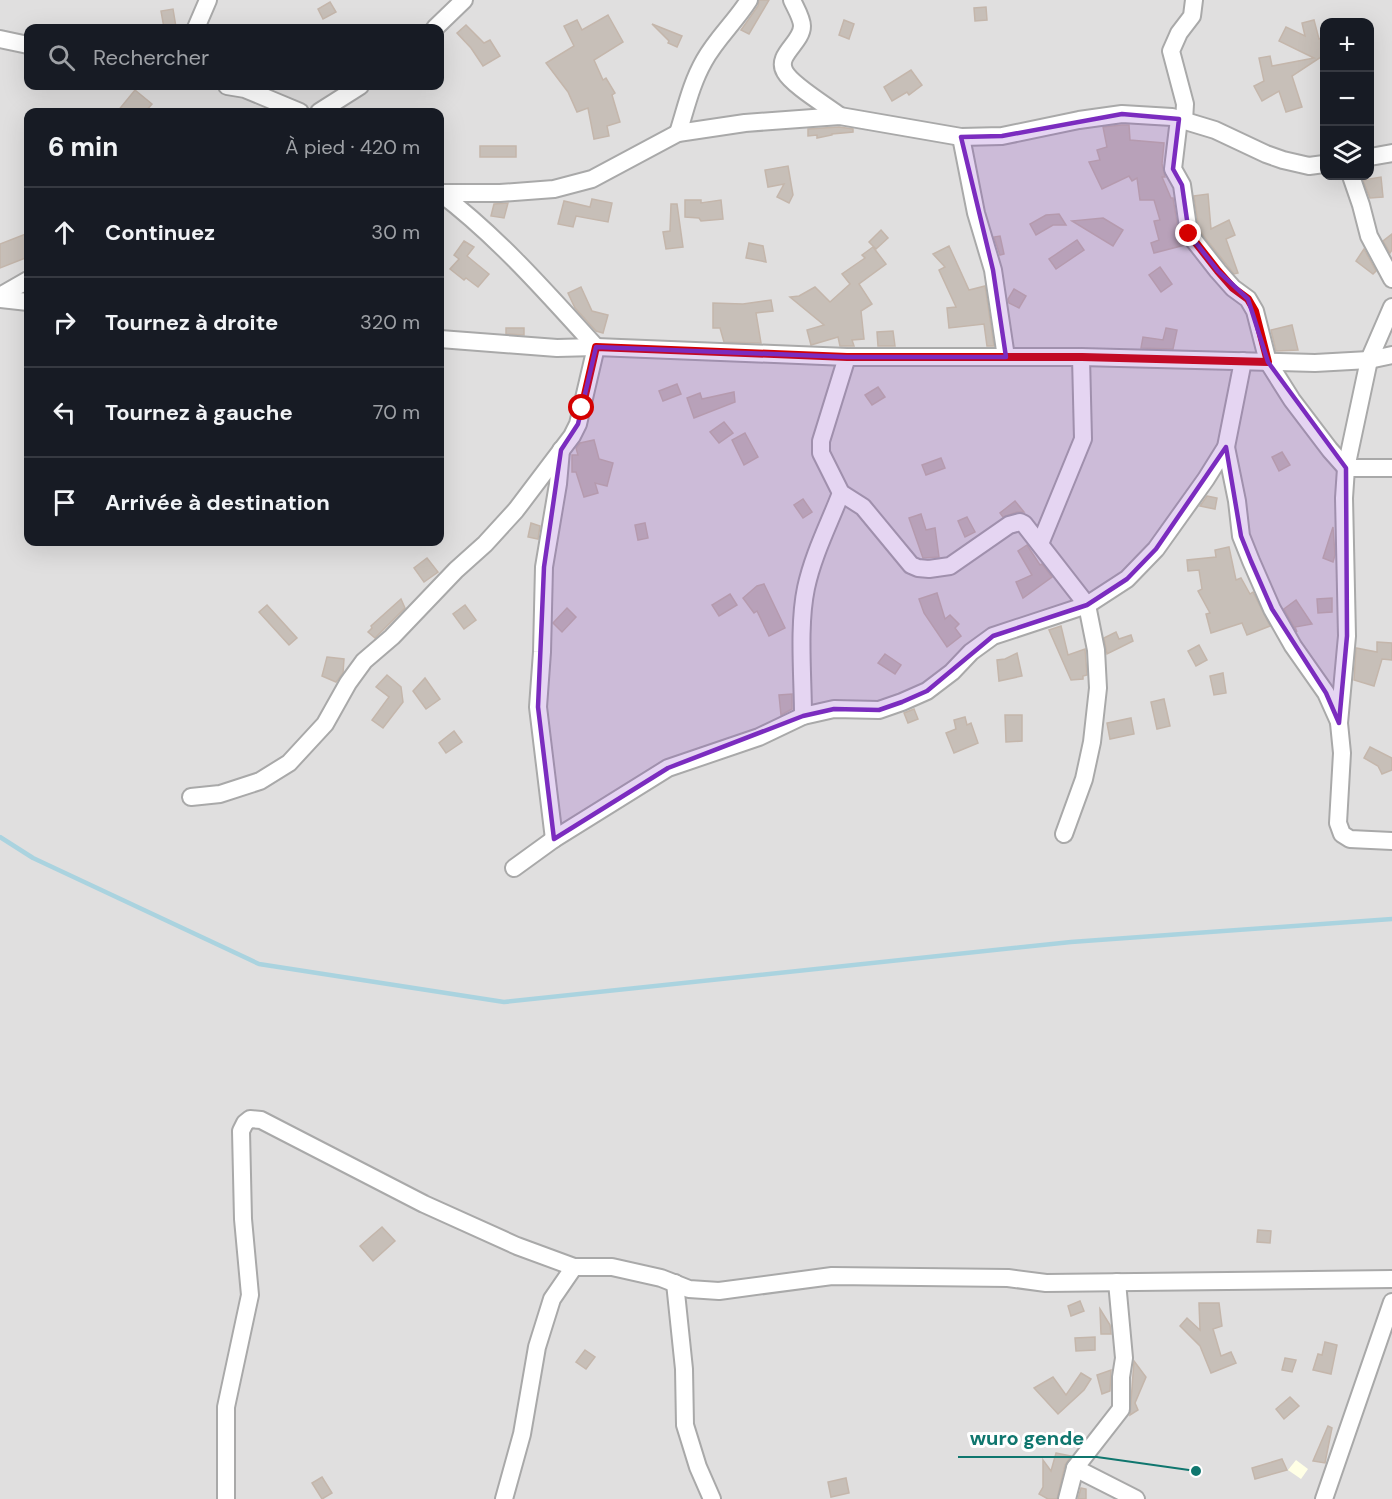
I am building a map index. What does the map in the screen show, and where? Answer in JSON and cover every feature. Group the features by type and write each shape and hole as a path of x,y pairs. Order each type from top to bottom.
{"street":[{"path":"198,24 208,0"},
{"path":"439,24 464,0"},
{"path":"678,133 684,107 705,60 720,36 739,16 749,0"},
{"path":"792,0 802,26 800,36 782,62 783,68 796,83 840,116"},
{"path":"1194,0 1192,16 1179,33 1171,51 1185,105 1173,170 1182,185 1189,234 1233,288 1248,299 1255,311 1268,362 1292,400 1330,450 1346,468 1392,468"},
{"path":"0,39 24,44"},
{"path":"247,90 290,108"},
{"path":"325,108 354,90"},
{"path":"444,193 500,193 554,189 592,179 678,133 745,123 840,116 961,137 1002,136 1079,120 1122,114 1182,120 1215,130 1283,160 1309,166 1320,165"},
{"path":"961,137 976,213 993,270 1006,357"},
{"path":"1374,156 1392,153"},
{"path":"1353,180 1370,236 1392,279"},
{"path":"444,196 492,237 539,284 596,347"},
{"path":"0,298 24,283"},
{"path":"0,298 24,302"},
{"path":"1392,307 1369,360 1346,468 1344,498 1347,636 1339,723 1342,753 1338,823 1342,834 1350,839 1392,841"},
{"path":"444,339 557,348 596,347 847,357 1082,357 1268,362 1369,360 1392,355"},
{"path":"191,797 220,794 260,781 289,763 326,724 348,683 364,661 392,637 456,570 485,544 516,510 572,436 578,424 596,347"},
{"path":"847,357 821,441 821,453 841,493 863,507 911,565 918,568 950,566 1009,525 1020,522 1024,524 1087,604 1096,650 1098,688 1092,742 1084,779 1064,834"},
{"path":"1040,544 1083,439 1082,357"},
{"path":"514,868 554,839 668,768 759,737 804,716 834,709 879,710 902,702 927,691 993,636 1087,604 1127,579 1156,549 1226,447 1243,361"},
{"path":"1226,447 1237,501 1241,536 1251,561 1272,609 1293,646 1326,693 1339,723"},
{"path":"554,839 538,708 544,567 558,484 561,450"},
{"path":"804,716 803,632 806,590 813,564 841,493"},
{"path":"226,1499 226,1407 250,1295 243,1219 241,1137 245,1123 250,1119 261,1120 424,1204 517,1246 574,1267 612,1267 662,1278 689,1289 719,1291 832,1276 1008,1278 1046,1283 1392,1279"},
{"path":"504,1499 522,1434 537,1347 552,1299 574,1267"},
{"path":"1067,1499 1075,1468 1121,1409 1121,1377 1124,1358 1117,1282"},
{"path":"675,1283 684,1369 685,1425 698,1467 712,1499"},
{"path":"1324,1499 1392,1304"},
{"path":"1075,1468 1136,1499"}],"highlighted area":[{"path":"1122,114 1179,119 1173,169 1182,185 1189,234 1218,271 1248,299 1268,362 1346,468 1347,636 1339,723 1326,693 1272,609 1251,561 1241,536 1226,447 1156,549 1127,579 1087,605 993,636 927,691 902,702 879,710 834,709 803,716 668,768 554,839 538,707 544,567 561,450 578,424 596,347 847,357 1006,357 993,270 961,137 1002,136"}],"shaded area":[{"path":"0,0 1392,0 1392,1499 0,1499"},
{"path":"1296,1460 1308,1469 1301,1479 1288,1470"}],"building":[{"path":"759,0 769,0 749,34 741,30 758,6"},
{"path":"330,2 336,12 323,19 318,9"},
{"path":"986,7 987,20 975,21 974,8"},
{"path":"173,9 176,24 163,24 161,11"},
{"path":"608,15 623,42 594,60 603,80 606,78 615,93 612,95 620,122 607,126 609,136 594,139 588,108 577,112 568,92 546,63 574,46 564,26 577,20 582,30"},
{"path":"844,20 854,24 849,39 839,35"},
{"path":"1314,20 1320,39 1320,58 1292,76 1302,107 1286,112 1279,91 1262,101 1254,86 1264,81 1259,58 1270,56 1272,66 1314,58 1279,41 1286,27 1305,36 1302,23"},
{"path":"652,24 682,36 677,47 668,43 669,41"},
{"path":"466,25 484,43 490,40 500,56 483,66 457,33"},
{"path":"911,70 922,85 909,95 907,92 892,101 884,87"},
{"path":"135,90 152,104 148,108 120,108"},
{"path":"1129,125 1130,140 1164,143 1162,164 1165,177 1162,177 1173,198 1179,235 1185,245 1154,253 1151,243 1159,240 1154,221 1160,220 1154,200 1140,200 1137,178 1132,181 1129,176 1102,189 1089,162 1100,160 1097,150 1107,147 1103,127"},
{"path":"839,127 853,129 853,132 817,138 817,135 808,136 808,129"},
{"path":"480,146 516,146 516,157 480,157"},
{"path":"788,166 793,195 789,203 777,197 784,184 768,187 765,170"},
{"path":"1381,177 1383,197 1370,198 1363,180 1374,180"},
{"path":"1208,194 1211,229 1229,220 1235,235 1226,239 1238,273 1234,274 1199,230 1194,196"},
{"path":"592,199 612,203 608,222 576,216 573,227 558,224 564,201 590,207"},
{"path":"685,200 701,200 701,203 721,200 723,219 701,221 699,218 685,217"},
{"path":"508,203 504,218 491,216 494,204"},
{"path":"671,204 677,204 683,247 666,249 663,232 670,231"},
{"path":"1059,214 1066,225 1053,225 1036,235 1030,224 1046,215"},
{"path":"1103,218 1123,230 1113,246 1072,221"},
{"path":"881,230 888,238 876,249 869,242"},
{"path":"1392,234 1392,250 1390,253 1383,241"},
{"path":"24,235 24,259 0,268 0,244"},
{"path":"1000,236 1004,254 1000,255 994,237"},
{"path":"1077,240 1084,250 1056,269 1049,259"},
{"path":"464,241 474,247 467,256 489,274 478,287 450,269 459,259 454,255"},
{"path":"749,243 763,246 766,262 746,258"},
{"path":"949,246 969,290 985,286 994,346 987,346 984,324 949,328 947,308 956,307 939,270 945,267 933,254"},
{"path":"873,247 886,264 859,284 872,304 861,311 864,339 852,340 854,346 840,346 838,337 811,345 807,330 824,325 790,297 799,296 815,287 830,302 850,284 842,274 865,258 862,255"},
{"path":"1364,249 1376,271 1373,274 1356,261"},
{"path":"1160,267 1172,284 1161,292 1149,275"},
{"path":"581,287 592,311 608,315 603,333 596,331 575,308 568,293"},
{"path":"1014,289 1026,296 1019,308 1009,303 1008,299"},
{"path":"771,300 773,311 756,313 761,343 724,342 720,328 713,328 713,303 743,304"},
{"path":"1292,325 1298,350 1276,351 1271,330"},
{"path":"506,328 524,328 524,335 506,334"},
{"path":"1166,328 1177,330 1173,349 1141,348 1143,337 1163,340"},
{"path":"893,331 895,346 878,346 877,332"},
{"path":"677,384 681,394 663,401 659,391"},
{"path":"878,387 885,397 872,405 865,395"},
{"path":"734,392 735,402 694,418 687,398 700,393 702,399"},
{"path":"724,422 733,433 719,443 710,432"},
{"path":"745,433 758,457 744,465 732,440"},
{"path":"594,440 599,459 613,463 607,486 595,483 598,493 584,497 576,472 572,472 572,455 578,455 576,448 580,443"},
{"path":"1282,452 1290,465 1279,471 1272,457"},
{"path":"941,458 945,468 926,475 922,465"},
{"path":"1207,496 1217,498 1215,509 1200,506"},
{"path":"803,499 812,512 803,518 794,505"},
{"path":"1015,501 1024,512 1003,517 1000,513"},
{"path":"921,514 926,530 935,528 939,557 923,558 909,518"},
{"path":"967,517 975,532 965,537 958,521"},
{"path":"531,523 540,526 538,539 528,537"},
{"path":"645,523 648,538 638,540 635,525"},
{"path":"1333,527 1335,555 1333,562 1323,558"},
{"path":"1027,545 1040,565 1042,564 1052,577 1023,598 1016,582 1032,575 1018,551"},
{"path":"1229,547 1236,580 1241,578 1250,594 1253,592 1270,626 1247,635 1242,623 1211,633 1206,614 1210,613 1198,591 1202,589 1199,570 1188,571 1187,560 1216,557 1215,550"},
{"path":"427,558 438,572 424,582 414,568"},
{"path":"764,584 785,628 769,636 757,611 754,613 743,598 757,586"},
{"path":"937,593 945,619 950,615 959,624 955,628 961,636 947,647 924,613 919,599"},
{"path":"730,594 737,605 719,616 712,605"},
{"path":"1332,598 1332,612 1318,613 1317,599"},
{"path":"401,599 405,608 375,638 368,632 371,626"},
{"path":"1296,600 1312,624 1295,627 1297,632 1284,609"},
{"path":"267,605 297,638 289,645 259,612"},
{"path":"465,605 476,620 464,629 453,614"},
{"path":"567,608 576,617 562,632 553,623"},
{"path":"1061,626 1068,655 1085,649 1087,675 1083,676 1083,679 1071,680 1049,630"},
{"path":"1116,632 1119,639 1131,635 1133,641 1107,654 1104,638"},
{"path":"1377,642 1392,643 1392,660 1382,659 1374,686 1354,680 1356,648 1377,652"},
{"path":"1199,645 1207,660 1196,666 1188,651"},
{"path":"1017,653 1022,676 999,681 997,660"},
{"path":"885,654 901,665 895,674 878,663"},
{"path":"327,657 344,659 343,673 336,682 322,676"},
{"path":"1223,673 1226,693 1214,695 1210,676"},
{"path":"387,675 401,687 403,702 383,728 372,720 389,697 376,687"},
{"path":"425,678 440,699 426,709 413,691"},
{"path":"792,694 792,709 781,715 779,695"},
{"path":"1164,699 1170,726 1157,729 1151,702"},
{"path":"914,709 918,719 908,723 904,713"},
{"path":"1005,715 1022,715 1022,741 1006,742"},
{"path":"965,717 967,725 971,723 978,743 954,753 946,733 956,729 954,720"},
{"path":"1131,718 1134,734 1110,739 1107,723"},
{"path":"454,731 462,742 446,753 439,743"},
{"path":"1370,747 1392,758 1392,770 1382,774 1378,766 1364,758"},
{"path":"382,1227 395,1241 373,1261 360,1246"},
{"path":"1258,1230 1271,1231 1270,1243 1257,1242"},
{"path":"1080,1301 1084,1311 1071,1316 1068,1306"},
{"path":"1199,1303 1219,1303 1222,1326 1213,1329 1221,1356 1231,1352 1236,1363 1211,1373 1200,1346 1180,1326 1187,1318 1200,1330"},
{"path":"1100,1309 1110,1325 1111,1334 1101,1334"},
{"path":"1095,1337 1095,1350 1076,1351 1075,1338"},
{"path":"1325,1342 1337,1345 1331,1374 1313,1370 1318,1354 1322,1355"},
{"path":"585,1350 595,1357 586,1369 576,1362"},
{"path":"1285,1358 1296,1360 1292,1372 1282,1370"},
{"path":"1134,1361 1146,1377 1135,1403 1138,1410 1130,1415"},
{"path":"1111,1370 1110,1391 1102,1394 1097,1375"},
{"path":"1081,1373 1091,1379 1084,1390 1058,1414 1034,1388 1053,1377 1066,1395"},
{"path":"1290,1397 1299,1406 1284,1419 1276,1409"},
{"path":"1328,1426 1332,1428 1325,1463 1313,1461"},
{"path":"1056,1453 1071,1456 1065,1465 1057,1499 1048,1499 1039,1494 1043,1487 1043,1460 1051,1471"},
{"path":"1282,1459 1287,1470 1255,1479 1252,1468"},
{"path":"322,1477 332,1493 322,1499 312,1483"},
{"path":"846,1478 849,1493 831,1497 828,1482"},
{"path":"1081,1488 1086,1489 1086,1499 1078,1499"}],"waterway":[{"path":"0,837 33,858 259,964 504,1002 1071,942 1392,919"}],"place":[{"name":"wuro gende","path":"1196,1471"}],"route":[{"path":"582,408 596,347 847,357 1082,357 1268,362 1255,311 1248,299 1233,288 1189,234"}]}
